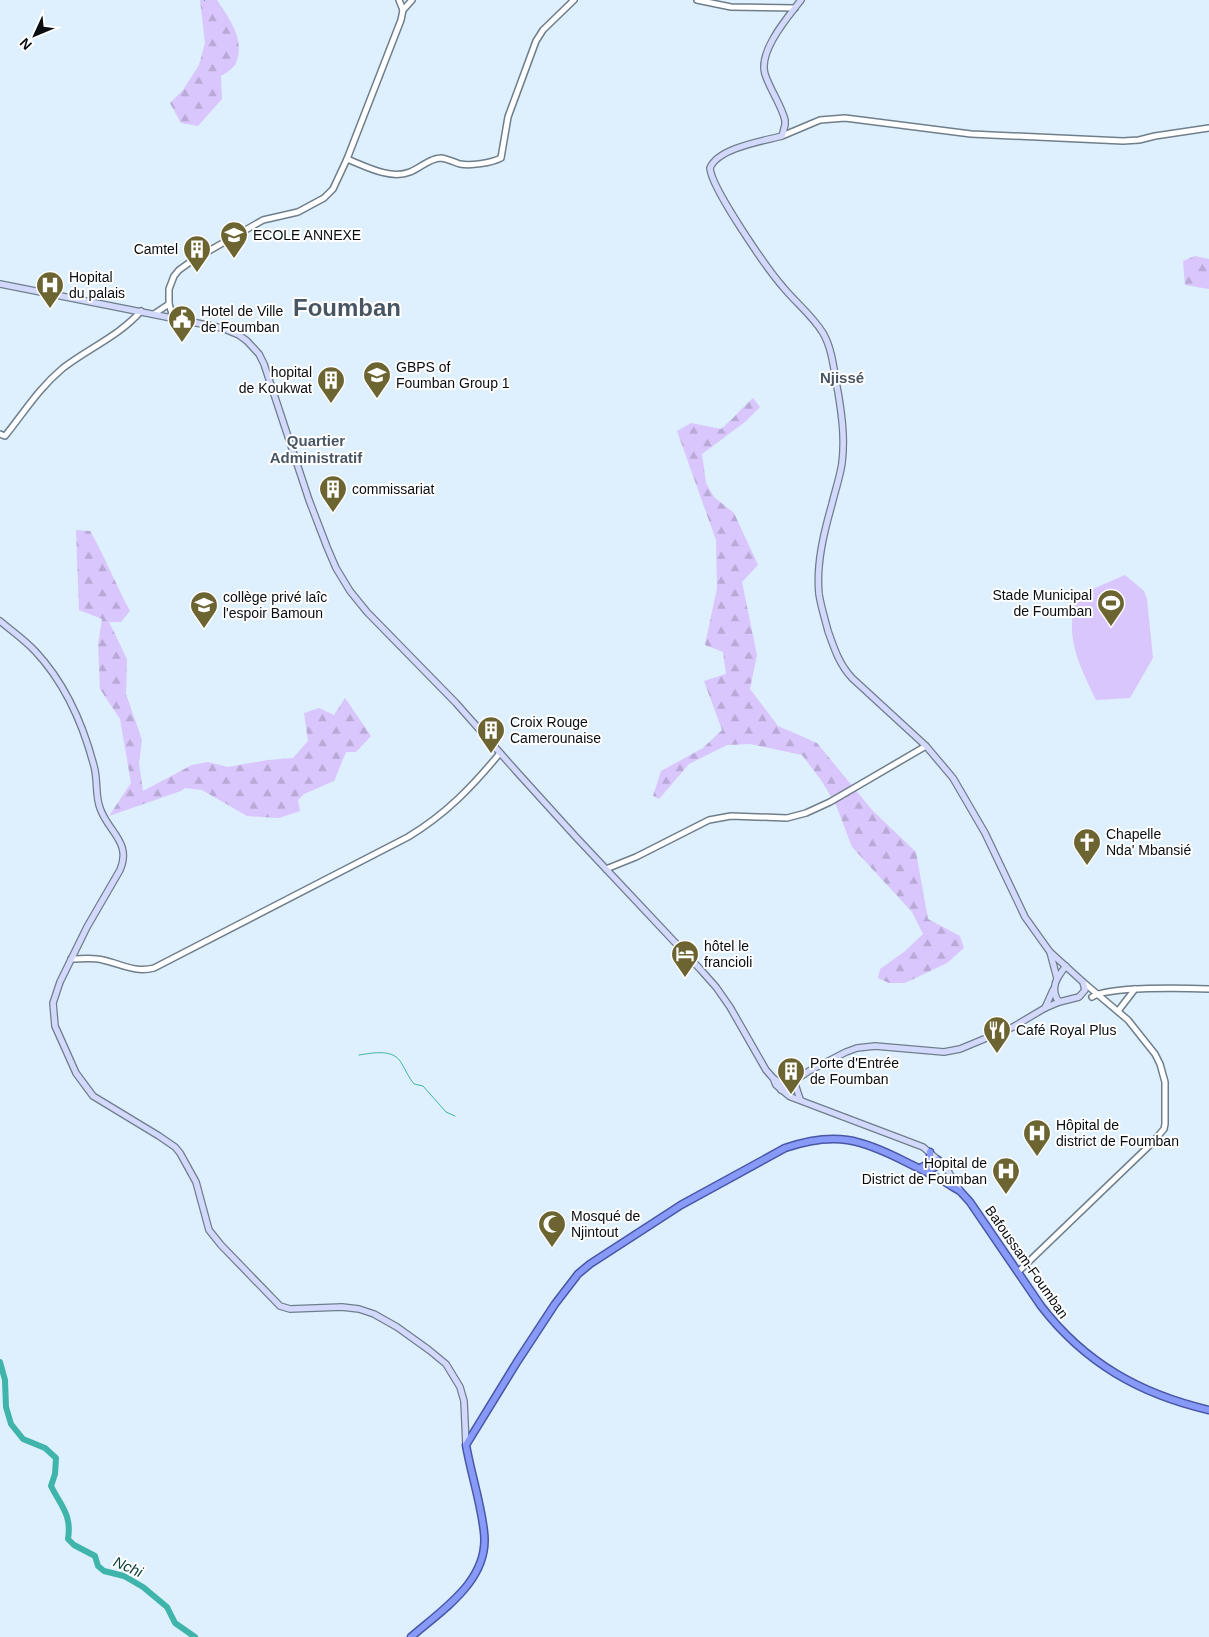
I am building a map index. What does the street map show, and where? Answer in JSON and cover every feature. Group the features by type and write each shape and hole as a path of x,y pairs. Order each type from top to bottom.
{"highway":[{"path":"410,1637 461,1592 475,1576 482,1561 485,1543 484,1532 466,1445 572,1281 590,1264 681,1205 785,1148 812,1140 837,1138 857,1141 872,1146 920,1168 960,1191"},
{"path":"920,1168 929,1163 930,1152"},
{"path":"927,1172 935,1167 938,1160"},
{"name":"Bafoussam-Foumban","path":"960,1191 970,1202 1052,1320 1070,1339 1095,1360 1151,1393 1209,1410"}],"main road":[{"path":"781,1087 846,1052 864,1046 944,1052 960,1049 1013,1027 1059,1002 1079,997 1085,990 1084,982 1050,952 1023,912 1001,863 972,809 952,778 926,746 843,668 836,654 822,606 819,580 823,543 844,444 840,404 831,356 821,330 777,280 724,202 710,173 711,165 730,151 782,136 785,120 765,74 764,60 772,42 802,0"},
{"path":"0,284 173,317 230,330 254,347 268,375 309,500 327,547 350,591 367,612 444,690 716,987 730,1007 760,1062 781,1087 803,1101 922,1147 930,1152 949,1172 960,1191"},
{"path":"0,621 34,650 62,686 79,719 87,741 96,774 98,805 123,849 124,855 120,870 70,959 53,1004 57,1031 76,1074 88,1090 100,1101 142,1125 175,1147 186,1162 196,1182 209,1230 280,1306 290,1309 342,1307 359,1309 374,1314 397,1327 440,1358 452,1372 462,1394 466,1445"},
{"path":"1050,952 1057,978"},
{"path":"1046,1008 1057,978 1066,966"},
{"path":"1054,988 1059,1002"},
{"path":"774,1079 794,1079"},
{"path":"794,1079 803,1101"}],"street":[{"path":"399,0 403,10"},
{"path":"173,317 169,304 169,289 174,276 179,270 263,220 298,212 324,198 333,189 347,159 394,41 403,10 412,0"},
{"path":"347,159 381,172 399,174 410,172 436,159 469,164 501,158 508,117 536,41 543,30 574,0"},
{"path":"697,0 731,7 795,8"},
{"path":"782,136 820,120 835,118 971,134 1123,141 1209,128"},
{"path":"154,314 169,304"},
{"path":"0,434 5,436 48,381 80,355 117,333 141,311"},
{"path":"606,869 636,857 709,820 730,816 787,818 806,813 830,802 926,746"},
{"path":"70,959 102,959 134,969 154,968 408,837 462,797 500,753"},
{"path":"1018,1272 1151,1144 1164,1129 1166,1112 1165,1082 1155,1054 1118,1010 1084,982"},
{"path":"1092,997 1097,993 1135,990 1209,989"},
{"path":"1118,1010 1135,990"},
{"path":"1079,997 1102,998"}],"green space":[{"path":"200,0 217,0 235,30 238,38 239,55 235,65 221,76 222,99 198,126 181,123 170,103 183,90 199,65 205,43"},
{"path":"1195,256 1209,259 1209,289 1185,285 1183,261"},
{"path":"753,398 760,407 745,422 702,454 706,483 714,497 734,513 758,565 742,582 757,655 750,689 778,726 817,743 872,810 916,852 928,919 960,936 964,948 947,963 905,983 889,983 878,978 880,969 904,952 923,934 912,912 852,847 836,805 821,780 802,755 750,744 727,745 689,764 659,799 653,796 661,771 703,748 722,730 704,681 726,674 723,652 705,645 717,588 716,540 677,431 691,423 721,429"},
{"path":"76,530 90,531 130,611 121,622 109,622 127,659 126,694 142,740 139,763 143,791 192,765 208,762 228,767 293,758 308,741 304,713 319,708 334,715 345,698 371,736 356,752 346,752 334,781 304,794 298,800 300,811 279,818 247,816 202,790 185,788 109,816 131,783 120,719 100,689 98,645 102,619 79,610"},
{"name":"Stade Municipal de Foumban","path":"1125,575 1144,591 1147,599 1153,658 1130,698 1096,700 1075,648 1072,626 1073,612 1079,595"}],"waterway":[{"path":"359,1055 383,1053 394,1056 402,1064 414,1084 423,1086 446,1112 455,1116"},
{"name":"Nchi","path":"0,1362 5,1380 6,1407 11,1424 23,1439 45,1448 56,1458 55,1474 51,1486 67,1517 68,1539 74,1545 95,1556 98,1566 104,1571 124,1576 143,1587 167,1607 175,1623 195,1637"}],"place":[{"name":"ECOLE ANNEXE","path":"234,259"},
{"name":"Camtel","path":"197,273"},
{"name":"Hopital du palais","path":"50,309"},
{"name":"Hotel de Ville de Foumban","path":"182,343"},
{"name":"GBPS of Foumban Group 1","path":"377,399"},
{"name":"hopital de Koukwat","path":"331,404"},
{"name":"commissariat","path":"333,513"},
{"name":"Stade Municipal de Foumban","path":"1111,627"},
{"name":"collège privé laîc l'espoir Bamoun","path":"204,629"},
{"name":"Croix Rouge Camerounaise","path":"491,754"},
{"name":"Chapelle Nda' Mbansié","path":"1087,866"},
{"name":"hôtel le francioli","path":"685,978"},
{"name":"Café Royal Plus","path":"997,1054"},
{"name":"Porte d'Entrée de Foumban","path":"791,1095"},
{"name":"Hôpital de district de Foumban","path":"1037,1157"},
{"name":"Hopital de District de Foumban","path":"1006,1195"},
{"name":"Mosqué de Njintout","path":"552,1248"}],"district":[{"name":"Foumban","path":"347,308"},
{"name":"Njissé","path":"842,378"},
{"name":"Quartier Administratif","path":"316,450"}]}
